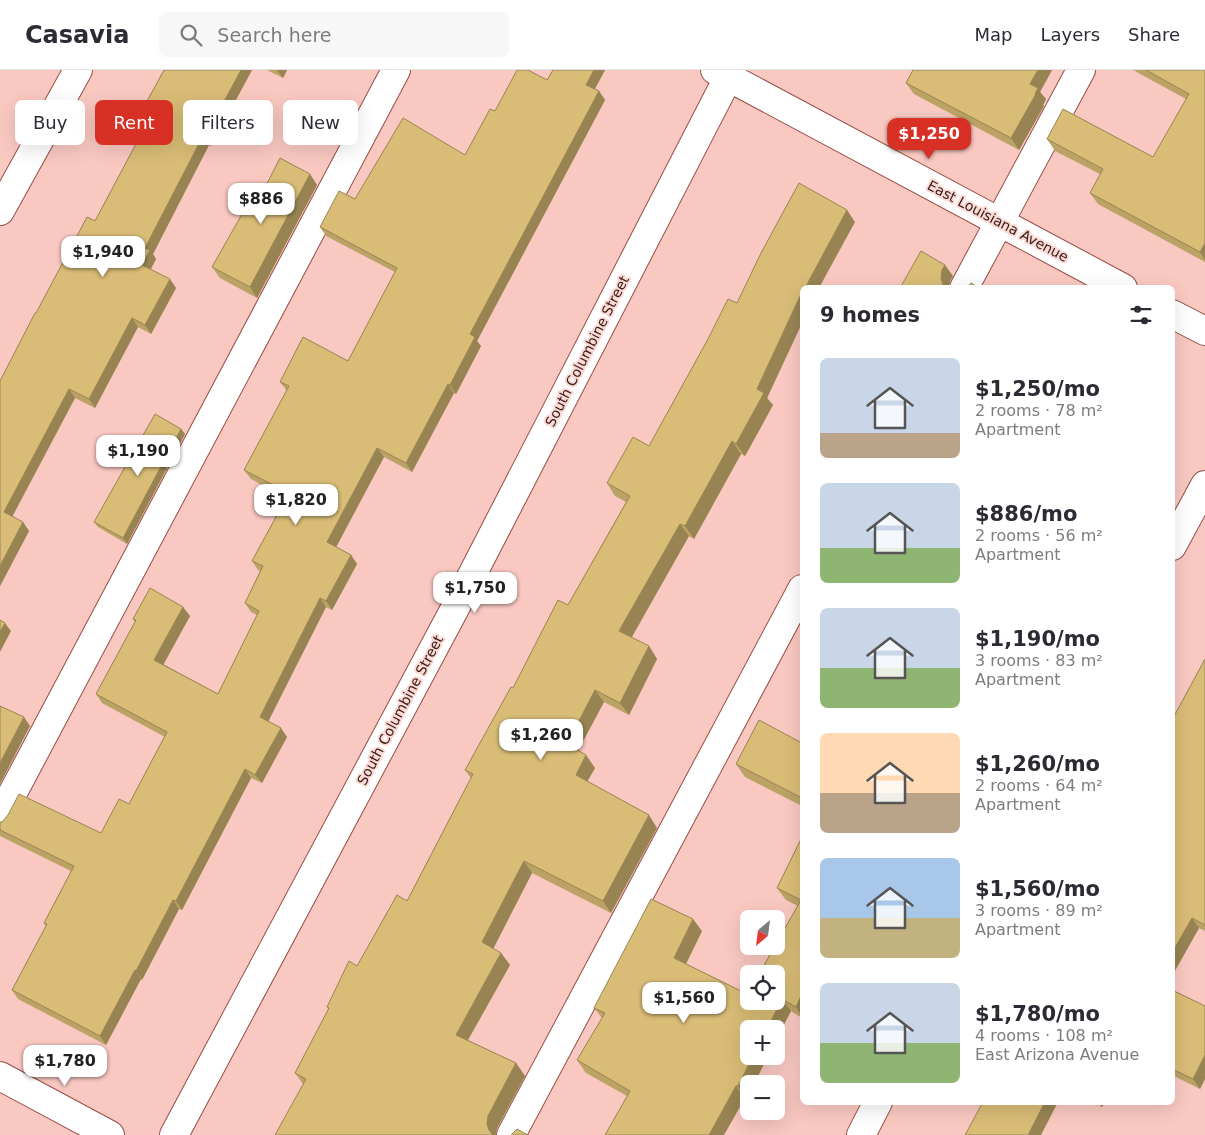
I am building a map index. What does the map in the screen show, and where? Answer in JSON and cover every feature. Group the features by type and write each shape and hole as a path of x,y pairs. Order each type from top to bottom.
{"street":[{"path":"0,211 78,70"},
{"path":"0,817 396,70"},
{"path":"966,285 1081,70"},
{"name":"East Louisiana Avenue","path":"725,72 1118,285"},
{"name":"South Columbine Street","path":"174,1135 453,612 725,72"},
{"path":"1175,316 1205,331"},
{"path":"1175,540 1205,484"},
{"path":"511,1135 800,593"},
{"path":"0,1076 110,1135"},
{"path":"861,1135 876,1105"}],"building":[{"path":"164,70 241,70 225,100 183,100 183,145 198,145 145,248 150,250 142,265 170,279 145,325 132,318 89,399 69,389 4,512 23,522 0,566 0,381 87,217 95,221 135,145 173,145 173,100 148,100"},
{"path":"517,70 528,70 547,80 553,70 594,70 586,85 599,91 470,334 475,337 406,463 377,448 327,542 351,555 326,601 320,598 260,717 281,728 255,775 245,769 176,901 173,900 100,1036 12,990 47,924 44,923 74,866 0,830 0,822 8,815 19,794 101,833 119,799 129,804 167,732 96,694 136,620 133,619 150,588 183,607 154,660 218,694 259,611 245,603 263,566 252,561 289,493 244,470 289,386 280,382 303,337 348,361 397,268 320,227 339,191 355,199 403,118 465,155 490,109 495,111"},
{"path":"913,70 1038,70 1030,84 1038,88 1011,138 906,83"},
{"path":"1146,70 1205,70 1205,243 1200,252 1090,193 1103,169 1047,139 1063,109 1153,157 1189,94"},
{"path":"280,158 310,174 250,287 212,267 246,207 253,211"},
{"path":"799,183 847,210 807,285 800,285 800,296 757,389 764,393 736,444 732,441 685,526 680,524 619,631 649,646 620,703 595,690 567,744 586,755 576,775 649,815 603,901 524,861 482,942 501,953 456,1035 516,1063 488,1116 487,1124 493,1135 275,1135 306,1079 295,1073 329,1008 327,1007 349,961 357,966 397,895 407,901 473,774 465,770 511,687 513,688 558,600 568,605 630,496 607,483 633,437 649,446 728,299 737,303 761,253"},
{"path":"921,251 945,265 941,278 943,285 902,285"},
{"path":"155,414 181,429 123,538 94,522"},
{"path":"0,620 5,623 0,632"},
{"path":"1205,659 1205,925 1192,918 1175,948 1175,725 1175,714"},
{"path":"0,706 24,717 0,763"},
{"path":"759,720 800,742 800,797 736,764"},
{"path":"800,841 800,900 777,888"},
{"path":"651,899 693,919 674,958 740,991 740,1010 776,1010 772,1020 740,1020 740,1065 748,1065 744,1075 740,1075 738,1086 736,1086 709,1135 605,1135 630,1091 577,1060 605,1013 594,1008"},
{"path":"800,902 800,998 796,1007 785,1001 785,965 764,965 770,955 785,955 785,928"},
{"path":"1175,991 1205,1006 1205,1055 1193,1079 1175,1070"},
{"path":"981,1105 1043,1105 1028,1135 965,1135"},
{"path":"517,1129 528,1135 511,1135"}]}
